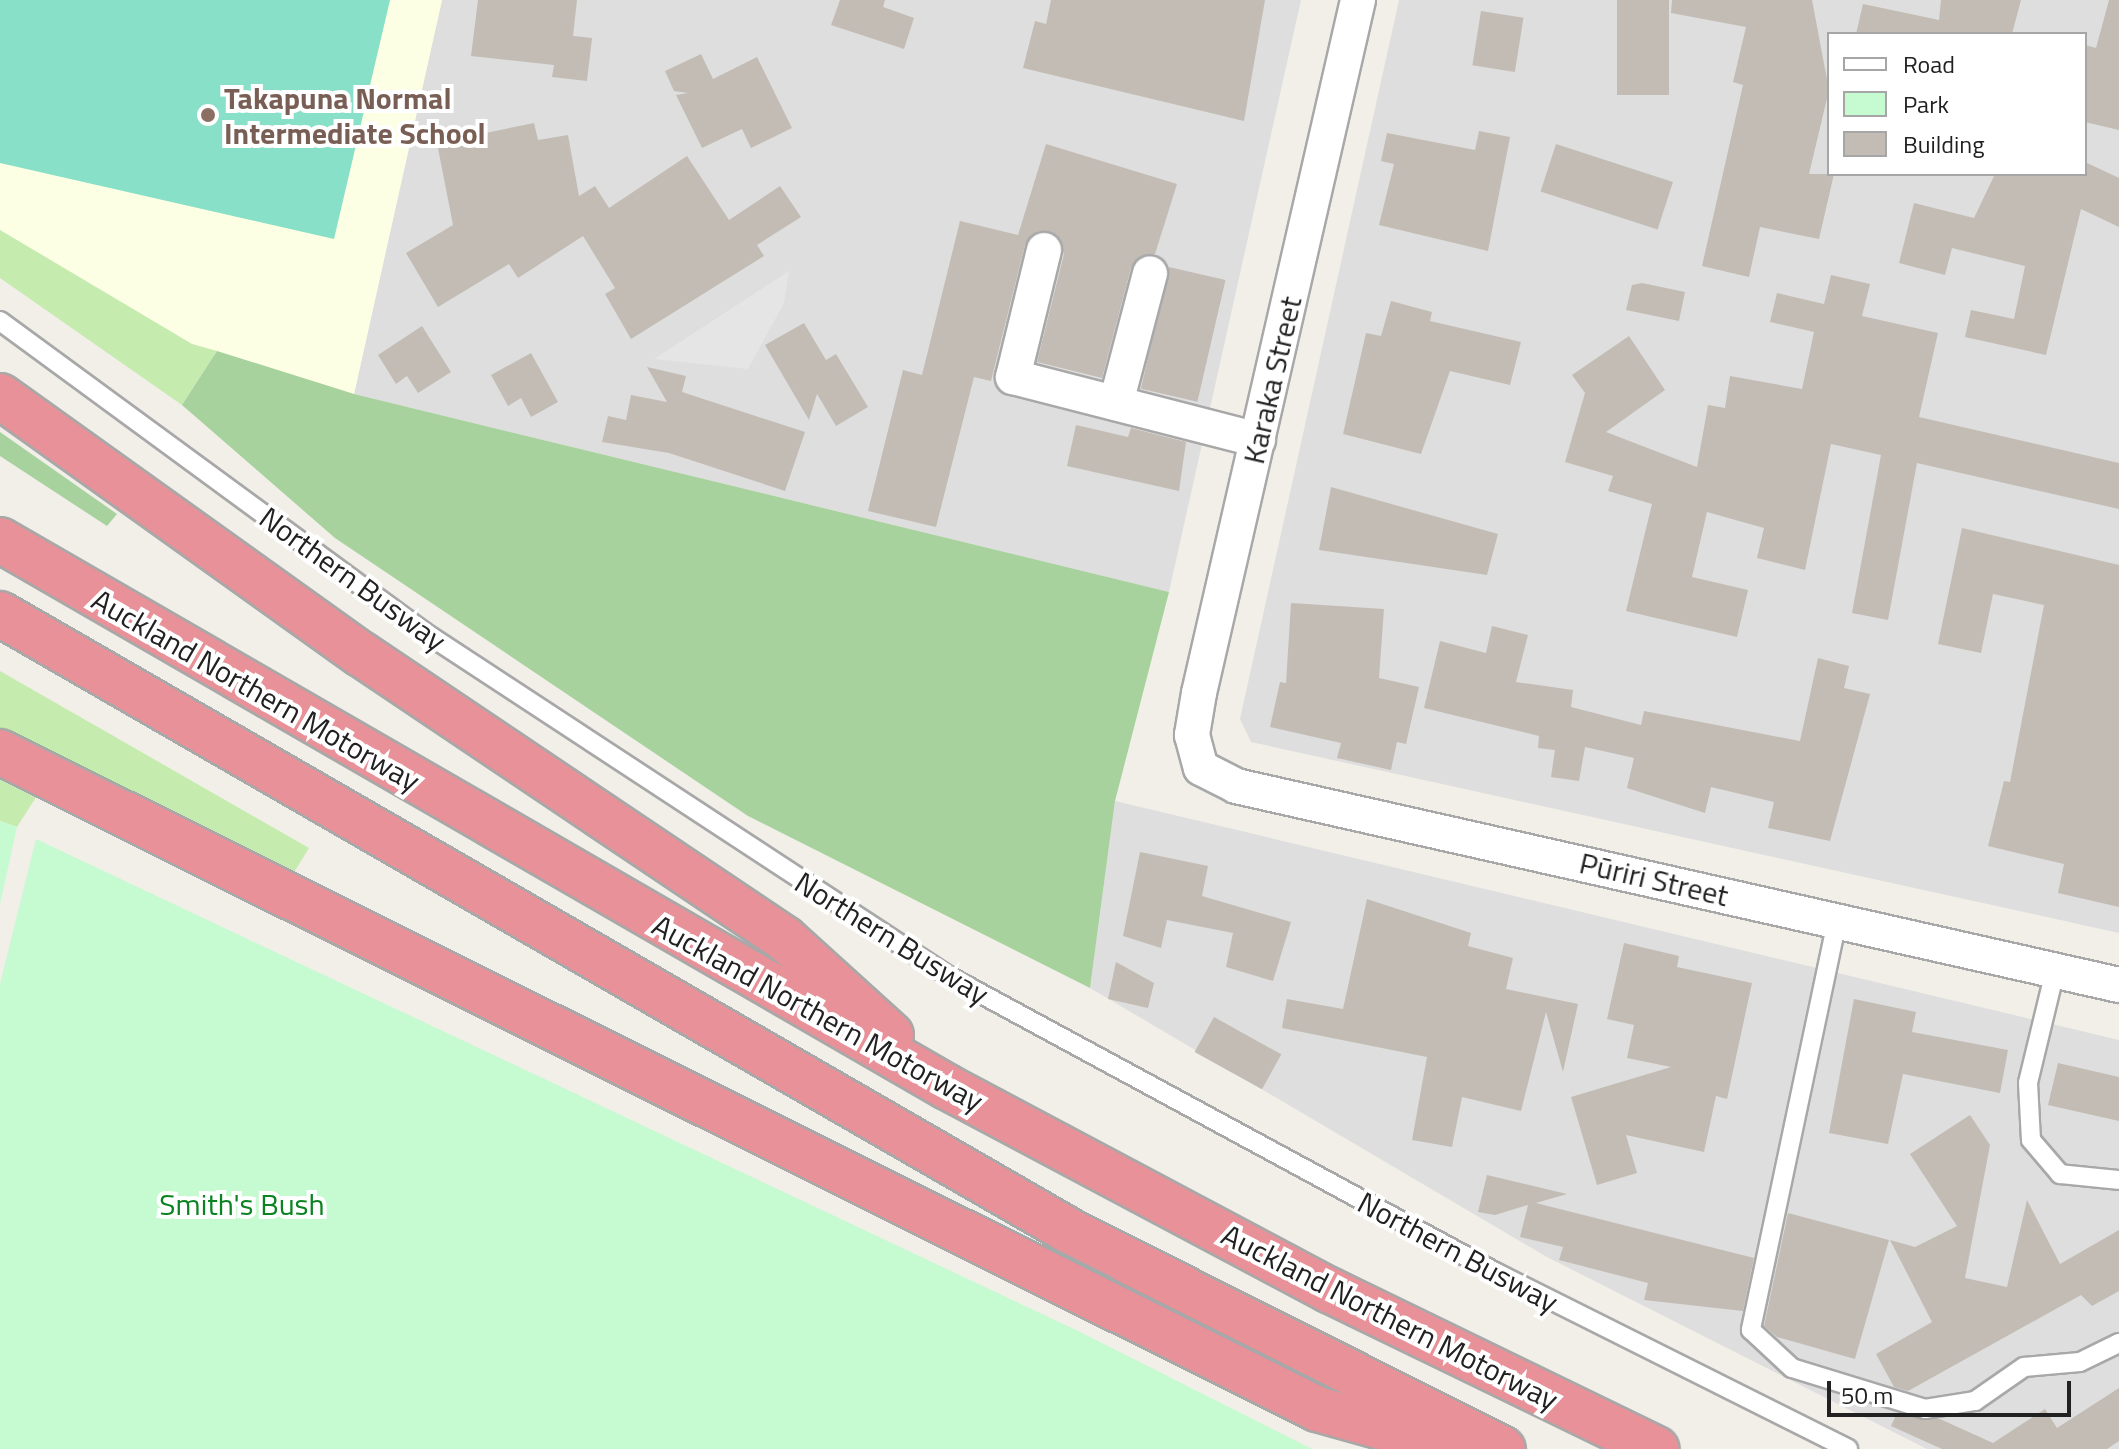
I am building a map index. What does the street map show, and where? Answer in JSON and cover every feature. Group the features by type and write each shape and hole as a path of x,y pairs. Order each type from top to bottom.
{"highway":[{"path":"0,396 361,654 785,939 947,1087"},
{"name":"Auckland Northern Motorway","path":"0,540 947,1087 1329,1290 1656,1449"},
{"name":"Auckland Northern Motorway","path":"0,614 1059,1225 1503,1449"},
{"path":"0,752 1317,1409 1460,1449"}],"street":[{"name":"Karaka Street","path":"1196,761 1192,735 1199,693 1358,0"},
{"path":"1044,250 1013,377 1258,440"},
{"path":"1116,403 1150,273"},
{"name":"Pūriri Street","path":"1196,761 1207,774 1236,786 2119,985"}],"lane":[{"name":"Northern Busway","path":"0,321 424,632 950,977 1495,1272 1848,1449"},
{"path":"1837,921 1786,1149 1751,1330 1792,1368 1925,1409 1975,1401 2024,1367 2080,1362 2119,1343"},
{"path":"2055,971 2028,1083 2031,1140 2060,1174 2119,1180"}],"shaded area":[{"name":"Takapuna Normal Intermediate School","path":"0,0 442,0 354,394 192,344 0,230"},
{"path":"442,0 1301,0 1169,592 354,394"},
{"path":"1399,0 2119,0 2119,933 1251,742 1240,719"},
{"path":"789,271 784,303 748,369 654,359"},
{"path":"1115,801 2119,1040 2119,1449 1927,1449 1547,1257 1090,988"}],"green space":[{"path":"0,0 390,0 334,239 0,163"},
{"path":"0,230 192,344 217,351 182,405 0,278"},
{"path":"217,351 354,394 1169,592 1115,801 1090,988 748,816 335,538 182,405"},
{"path":"0,432 117,514 107,526 0,456"},
{"path":"0,671 309,848 293,874 0,728"},
{"path":"0,776 40,791 17,827 0,821"},
{"path":"0,821 17,827 0,904"},
{"name":"Smith's Bush","path":"36,839 1078,1331 1312,1449 0,1449 0,984"}],"building":[{"path":"478,0 577,0 573,36 592,38 587,81 552,77 554,65 471,56"},
{"path":"840,0 885,0 883,7 914,18 904,49 831,25"},
{"path":"1051,0 1265,0 1244,121 1023,68 1035,21 1046,24"},
{"path":"1617,0 1669,0 1669,95 1617,95"},
{"path":"1672,0 1812,0 1827,79 1827,98 1809,174 1834,176 1819,239 1760,227 1749,277 1702,266 1743,85 1733,82 1746,27 1671,13"},
{"path":"1941,0 2021,0 2013,32 1856,32 1863,4 1939,20"},
{"path":"2109,0 2119,0 2119,130 2087,122 2087,46 2096,48"},
{"path":"1481,11 1523,18 1515,72 1472,65"},
{"path":"701,54 713,79 757,57 792,128 751,148 742,129 702,148 676,95 688,93 674,91 665,71"},
{"path":"534,123 538,140 568,135 579,196 595,186 609,208 687,156 729,220 780,186 801,217 757,245 764,256 631,339 605,294 615,288 583,236 518,278 509,264 438,307 406,253 453,225 437,143"},
{"path":"1479,131 1510,137 1488,251 1379,225 1394,164 1381,161 1387,133 1475,150"},
{"path":"1046,144 1177,184 1155,254 1131,268 1102,378 1037,362 1064,254 1057,235 1038,231 1025,245 991,381 974,377 936,527 868,511 903,370 922,375 960,221 1018,235"},
{"path":"1556,144 1673,182 1658,230 1541,192"},
{"path":"2087,163 2119,178 2119,227 2081,209 2046,355 1965,337 1971,310 2014,319 2025,266 1952,248 1945,275 1899,263 1914,203 1974,218 1994,176 2087,176"},
{"path":"1169,267 1226,280 1197,402 1141,389"},
{"path":"1831,275 1870,284 1862,316 1938,333 1919,417 2119,463 2119,509 1917,463 1888,620 1852,613 1881,455 1831,444 1805,570 1757,558 1764,528 1707,512 1692,577 1748,590 1737,637 1626,611 1652,504 1608,491 1613,476 1565,462 1585,393 1572,375 1629,336 1665,390 1606,432 1697,467 1708,405 1725,408 1730,376 1802,389 1814,332 1770,322 1777,293 1824,304"},
{"path":"1642,283 1685,292 1679,321 1626,310 1632,285"},
{"path":"1391,301 1432,312 1430,321 1521,342 1510,385 1450,371 1421,454 1343,434 1366,333 1381,336"},
{"path":"804,323 826,360 836,354 868,407 836,426 817,394 809,420 765,345"},
{"path":"422,326 451,372 418,393 407,376 396,384 378,355"},
{"path":"531,353 558,402 531,417 521,398 508,406 491,375"},
{"path":"647,367 686,376 682,392 805,432 785,491 669,453 602,442 608,416 626,420 631,395 667,402"},
{"path":"1076,425 1128,437 1131,428 1186,442 1179,491 1067,466"},
{"path":"1331,487 1498,534 1487,575 1319,550"},
{"path":"1962,528 2119,565 2119,907 2058,893 2064,864 1988,846 2004,781 2010,782 2044,605 1993,594 1981,653 1938,644"},
{"path":"1291,603 1384,609 1379,678 1419,687 1406,744 1397,742 1391,770 1337,758 1341,743 1270,727 1280,682 1286,683"},
{"path":"1492,626 1528,635 1516,682 1573,690 1571,707 1641,725 1644,711 1800,741 1818,658 1849,666 1844,688 1870,694 1830,841 1768,828 1774,802 1711,787 1705,813 1627,788 1634,758 1585,747 1579,781 1551,777 1555,750 1538,748 1539,736 1424,708 1440,641 1486,653"},
{"path":"1140,852 1208,866 1202,896 1291,922 1273,981 1226,967 1233,933 1167,920 1161,948 1123,936"},
{"path":"1367,899 1471,933 1468,946 1513,958 1506,989 1578,1004 1563,1072 1546,1012 1521,1111 1462,1097 1452,1147 1412,1140 1427,1057 1282,1028 1287,999 1343,1009"},
{"path":"1624,943 1679,956 1677,967 1752,983 1727,1099 1716,1096 1704,1152 1626,1135 1637,1173 1597,1185 1571,1097 1671,1067 1627,1058 1634,1025 1607,1019"},
{"path":"1116,962 1154,983 1148,1008 1108,999"},
{"path":"1854,999 1916,1012 1912,1032 2008,1050 2000,1093 1903,1074 1888,1144 1829,1133"},
{"path":"1214,1017 1281,1054 1262,1089 1195,1052"},
{"path":"2058,1063 2119,1077 2119,1121 2048,1105"},
{"path":"1970,1115 1990,1145 1965,1278 2007,1287 2027,1200 2060,1264 2119,1230 2119,1291 2092,1306 2081,1295 1908,1391 1894,1387 1876,1354 1932,1322 1890,1240 1915,1247 1957,1226 1910,1154"},
{"path":"1487,1175 1567,1194 1536,1203 1754,1258 1743,1311 1644,1300 1648,1283 1559,1260 1563,1247 1520,1237 1528,1205 1495,1215 1478,1212"},
{"path":"1788,1213 1889,1240 1855,1359 1777,1337 1764,1326"},
{"path":"2119,1388 2119,1441 2107,1449 1942,1449 1891,1426 1897,1413 1940,1419 1993,1443 2045,1409 2057,1428"}],"place":[{"name":"Takapuna Normal Intermediate School","path":"208,115"}]}
